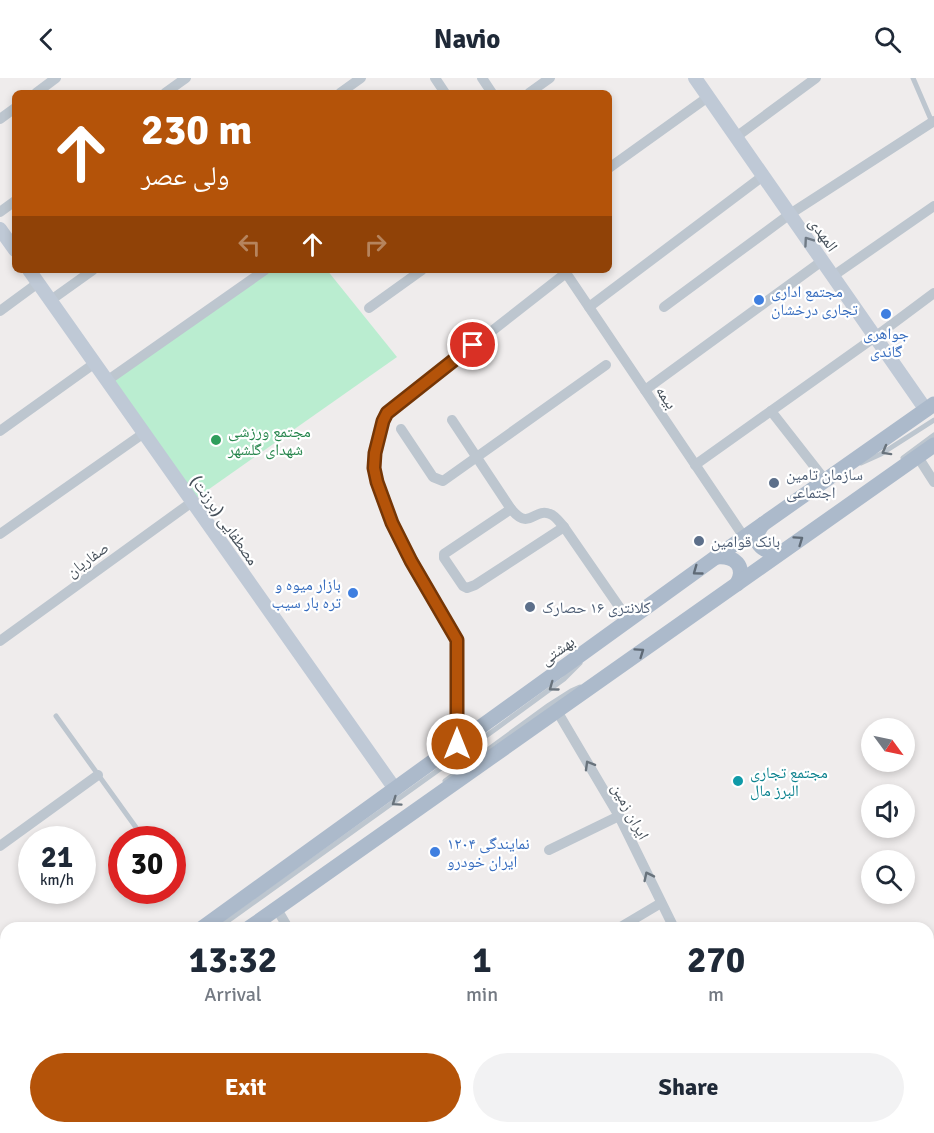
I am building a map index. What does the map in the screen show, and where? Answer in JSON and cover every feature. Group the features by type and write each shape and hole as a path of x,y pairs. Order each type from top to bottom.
{"main road":[{"name":"بهشتی","path":"210,922 744,537 829,477 931,411"},
{"path":"260,922 934,445"},
{"path":"763,524 758,533 759,543 765,551 780,553"},
{"path":"716,557 730,558 738,564 740,574 737,584"}],"street":[{"path":"40,90 56,78"},
{"path":"169,90 186,78"},
{"path":"344,90 361,78"},
{"path":"533,90 550,78"},
{"name":"المهدی","path":"695,78 875,337 931,411"},
{"path":"736,137 816,78"},
{"path":"612,166 708,97"},
{"path":"664,307 790,214 933,121"},
{"path":"589,307 763,176"},
{"path":"832,276 934,206"},
{"path":"0,229 12,246"},
{"path":"645,390 822,261"},
{"name":"مصطفایی (برزنت)","path":"31,273 395,789"},
{"path":"51,300 89,273"},
{"path":"108,380 261,273"},
{"path":"369,308 418,273"},
{"path":"457,744 457,640 411,561 392,523 374,468 378,436 387,413 562,273"},
{"name":"بیمه","path":"566,273 744,537"},
{"path":"0,311 38,283"},
{"path":"695,465 934,293"},
{"path":"0,431 95,363"},
{"path":"401,429 434,477 443,481 606,365"},
{"path":"771,411 829,477"},
{"path":"452,420 518,517 524,520 544,513 550,514 564,527 628,621"},
{"path":"0,534 144,433"},
{"path":"918,457 934,482"},
{"name":"صفاریان","path":"0,641 192,502"},
{"path":"511,509 444,554 444,558 463,586 467,588 475,585 564,527"},
{"name":"ایران زمین","path":"557,711 618,816 671,922"},
{"path":"0,846 98,775"},
{"path":"549,850 618,816"},
{"path":"629,922 661,903"},
{"path":"277,909 285,922"}],"lane":[{"path":"913,78 933,121"},
{"path":"848,506 897,462 934,435"},
{"path":"226,922 564,679 612,633"},
{"path":"439,785 571,691 608,675"},
{"path":"56,716 136,826"},
{"path":"246,922 372,833"}],"green space":[{"name":"مجتمع ورزشی شهدای گلشهر","path":"256,273 329,273 397,357 195,499 112,381"}],"place":[{"name":"مجتمع اداری تجاری درخشان","path":"759,300"},
{"name":"جواهری گاندی","path":"886,314"},
{"name":"مجتمع ورزشی شهدای گلشهر","path":"216,440"},
{"name":"سازمان تامین اجتماعی","path":"774,483"},
{"name":"بانک قوامین","path":"699,541"},
{"name":"بازار میوه و تره بار سیب","path":"353,593"},
{"name":"کلانتری ۱۶ حصارک","path":"530,607"},
{"name":"مجتمع تجاری البرز مال","path":"738,781"},
{"name":"۱۲۰۴ نمایندگی ایران خودرو","path":"435,852"}],"route":[{"path":"457,744 457,640 411,561 392,523 374,468 378,436 387,413 473,345"}]}
